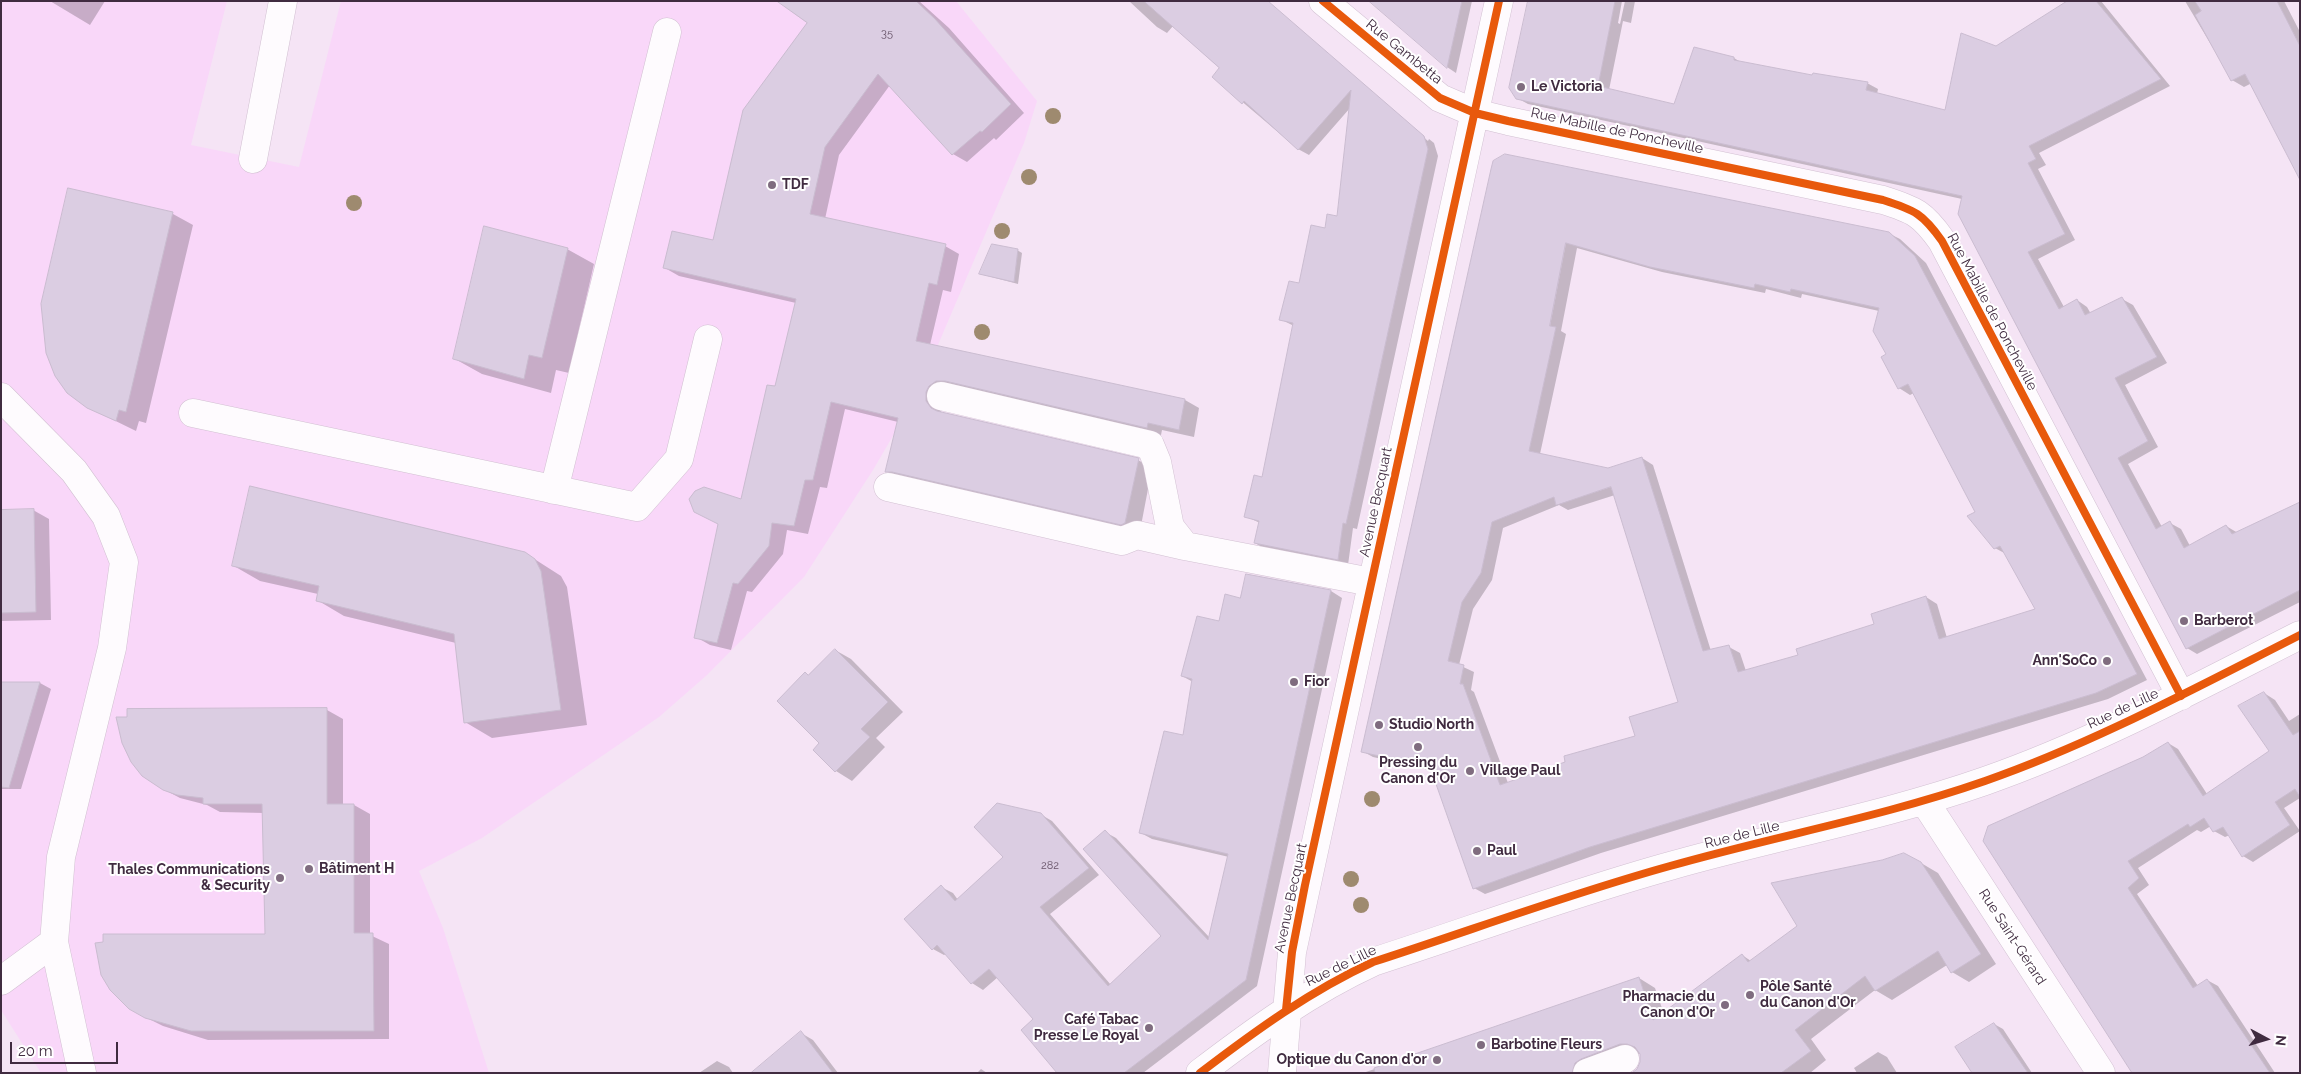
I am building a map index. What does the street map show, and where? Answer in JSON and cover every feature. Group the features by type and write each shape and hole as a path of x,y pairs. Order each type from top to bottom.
{"street":[{"path":"253,159 284,1"},
{"name":"Rue Gambetta","path":"1323,1 1433,92 1458,107 1475,113"},
{"name":"Avenue Becquart","path":"1282,1073 1292,952 1371,582 1499,1"},
{"path":"554,490 667,32"},
{"name":"Rue Mabille de Poncheville","path":"1475,113 1883,200 1907,207 1926,219 1942,241 2181,696"},
{"path":"193,413 637,507 679,459 708,339"},
{"path":"941,396 1150,445 1157,462 1170,527 1185,546"},
{"path":"1,397 74,471 106,516 124,562 112,648 61,857 54,942 82,1073"},
{"path":"888,487 1122,541 1137,536 1371,582"},
{"name":"Rue de Lille","path":"1200,1073 1286,1010 1343,976 1373,962 1604,884 1672,865 1925,802 2033,763 2181,696 2300,635"},
{"name":"Rue Saint-Gérard","path":"1925,802 2101,1073"},
{"path":"1,981 54,942"},
{"path":"1587,1073 1625,1059"}],"shaded area":[{"path":"1,1 227,1 191,145 299,167 341,1 956,1 1037,101 1024,143 929,366 904,417 873,470 804,577 707,675 659,717 482,838 419,871 443,928 489,1073 41,1073 1,1010"}],"building":[{"path":"777,1 916,1 935,19 1011,104 982,132 980,131 952,155 878,74 825,147 810,214 946,244 937,285 929,283 916,341 1185,399 1179,430 1148,423 1147,428 945,381 936,381 929,386 926,392 926,401 931,408 937,411 1139,458 1125,523 1121,525 892,472 885,472 898,418 831,402 813,480 805,480 794,526 772,523 769,546 738,584 733,583 717,643 694,638 718,524 694,512 689,499 695,491 704,487 741,499 767,385 775,386 796,299 663,268 672,231 713,240 743,110 807,23"},
{"path":"1144,1 1268,1 1424,136 1428,149 1346,524 1343,523 1338,560 1254,543 1259,521 1244,517 1254,475 1262,477 1293,323 1279,320 1289,281 1299,283 1311,225 1325,228 1327,214 1337,216 1351,90 1298,150 1244,101 1242,104 1212,77 1219,68"},
{"path":"1369,1 1462,1 1447,68"},
{"path":"1528,1 1615,1 1598,86 1674,104 1694,47 1734,57 1734,60 1812,75 1813,73 1868,82 1866,90 1945,110 1961,33 1996,46 2067,1 2096,1 2161,79 2029,146 2036,159 2028,163 2065,234 2028,252 2059,309 2077,299 2085,315 2122,297 2157,357 2115,378 2148,441 2118,458 2156,529 2170,521 2184,548 2226,525 2232,534 2300,502 2300,590 2186,649 1958,214 1962,196 1516,99 1509,88"},
{"path":"2195,1 2277,1 2300,46 2300,180 2245,74 2231,81 2195,15 2201,11"},
{"path":"1505,154 1889,232 1915,256 2137,674 2096,693 1590,847 1473,889 1430,767 1361,752 1493,161","holes":["1566,243 1650,267 1754,288 1755,284 1790,292 1791,289 1879,308 1873,331 1886,354 1881,357 1898,389 1908,384 1975,512 1967,516 1994,549 2000,546 2035,609 1939,639 1926,596 1871,614 1874,624 1796,649 1798,655 1738,672 1729,645 1703,651 1642,457 1608,468 1529,451 1556,327 1550,326","1611,487 1678,702 1629,717 1635,736 1564,756 1565,762 1500,785 1463,684 1460,684 1464,665 1448,661 1462,602 1481,573 1492,522 1554,497 1556,505"]},
{"path":"68,188 173,212 126,412 119,410 116,421 87,408 67,393 55,376 46,353 41,304"},
{"path":"484,226 568,248 542,358 529,355 524,379 453,359"},
{"path":"992,244 1018,249 1014,282 979,274"},
{"path":"250,486 525,552 535,559 541,571 561,710 464,723 454,634 316,601 319,586 232,566"},
{"path":"34,509 36,612 1,613 1,510"},
{"path":"1246,574 1331,590 1246,980 1124,1073 1057,1073 1021,1030 1033,1019 989,969 971,984 937,945 932,950 904,919 941,885 955,901 1003,857 974,827 997,803 1041,813 1089,868 1040,907 1108,986 1161,936 1083,849 1105,830 1208,940 1228,854 1139,833 1164,731 1183,735 1192,679 1181,676 1197,616 1219,621 1225,594 1240,598"},
{"path":"835,649 888,702 861,729 870,737 835,772 813,750 819,743 777,701 805,672 808,675"},
{"path":"1,682 40,682 9,788 1,787"},
{"path":"2264,692 2293,735 2300,731 2300,797 2295,789 2275,802 2290,825 2242,857 2223,827 2213,832 2204,818 2190,827 2188,824 2128,861 2139,878 2128,888 2193,988 2207,979 2270,1073 2132,1073 1983,841 1988,826 2143,757 2168,742 2203,796 2269,751 2238,706"},
{"name":"Bâtiment H","path":"327,708 327,804 354,804 354,933 373,933 374,1031 191,1031 145,1018 129,1009 110,990 101,975 95,943 103,942 103,934 265,934 262,804 203,804 203,798 177,795 163,790 142,776 131,762 122,743 116,717 127,717 127,709"},
{"path":"1904,853 1921,862 1981,954 1951,973 1938,951 1875,991 1865,976 1795,1030 1811,1051 1781,1073 1632,1073 1637,1069 1640,1062 1640,1054 1635,1047 1620,1044 1581,1059 1575,1063 1572,1073 1375,1073 1374,1068 1639,977 1653,1020 1742,954 1748,962 1797,926 1771,883 1882,860"},
{"path":"1994,1023 2028,1073 1972,1073 1955,1047"},
{"path":"801,1031 833,1073 751,1073"}],"cycle path":[{"path":"1323,1 1440,98 1475,113 1883,200 1917,214 1942,241 2181,696"},
{"path":"1286,1010 1292,952 1305,885 1499,1"},
{"path":"1200,1073 1241,1042 1305,999 1373,962 1632,877 1709,855 1868,816 1985,781 2026,766 2105,732 2300,635"}],"place":[{"name":"Le Victoria","path":"1521,87"},
{"name":"TDF","path":"772,185"},
{"name":"Barberot","path":"2184,621"},
{"name":"Ann'SoCo","path":"2107,661"},
{"name":"Fior","path":"1294,682"},
{"name":"Studio North","path":"1379,725"},
{"name":"Pressing du Canon d'Or","path":"1418,747"},
{"name":"Village Paul","path":"1470,771"},
{"name":"Paul","path":"1477,851"},
{"name":"Bâtiment H","path":"309,869"},
{"name":"Thales Communications & Security","path":"280,878"},
{"name":"Pôle Santé du Canon d'Or","path":"1750,995"},
{"name":"Pharmacie du Canon d'Or","path":"1725,1005"},
{"name":"Café Tabac Presse Le Royal","path":"1149,1028"},
{"name":"Barbotine Fleurs","path":"1481,1045"},
{"name":"Optique du Canon d'or","path":"1437,1060"}]}
